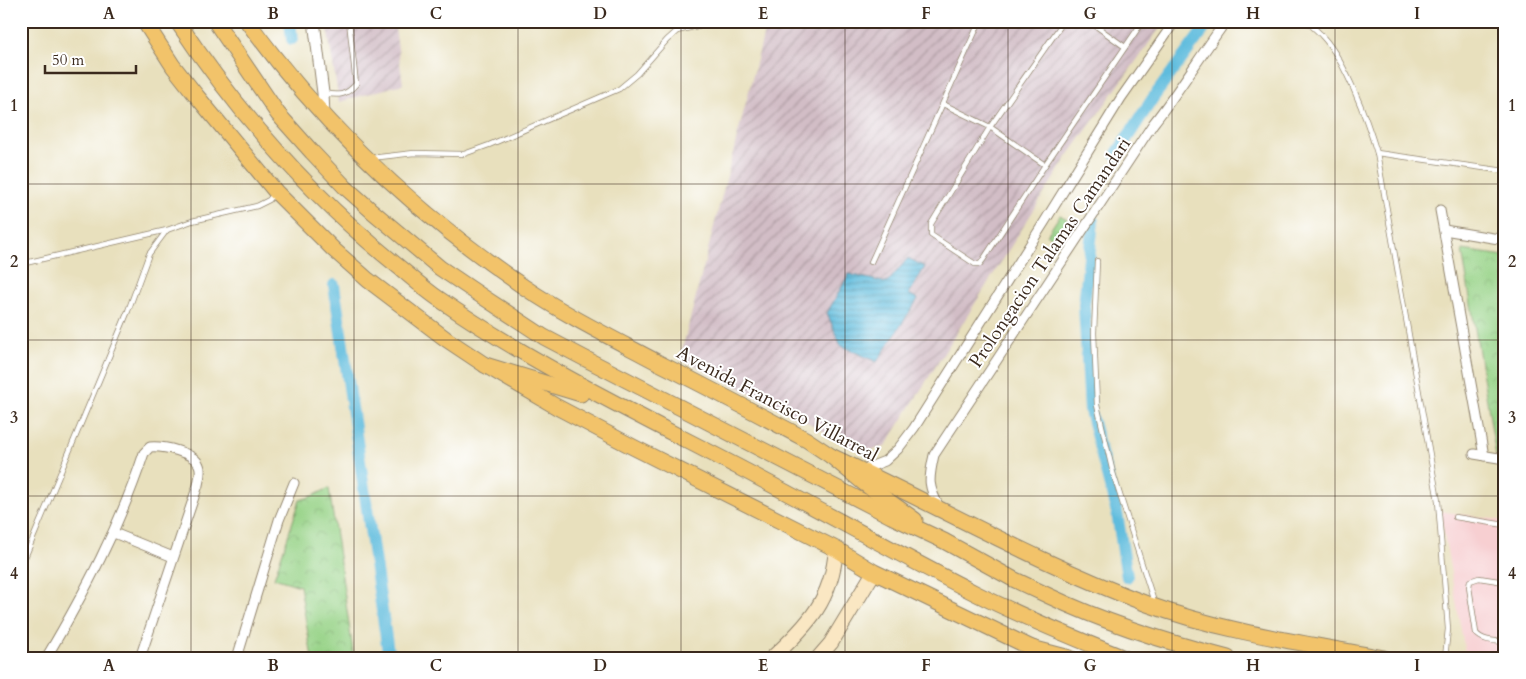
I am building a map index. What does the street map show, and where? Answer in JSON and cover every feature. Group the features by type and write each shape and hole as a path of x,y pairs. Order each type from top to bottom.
{"main road":[{"path":"144,21 173,66 276,192 334,250 368,280 446,339 485,365 624,443 836,549 874,572 1053,658"},
{"path":"177,21 251,123 324,202 363,238 436,297 470,320 554,372 632,411 976,594 1073,638 1124,658"},
{"path":"215,21 278,114 352,193 440,268 559,345 890,516 944,541 1013,579 1081,612 1151,636 1228,658"},
{"name":"Avenida Francisco Villarreal","path":"247,21 324,116 365,158 428,215 524,286 600,332 807,440 831,456 1078,576 1156,606 1235,630 1384,658"},
{"path":"485,365 558,386 632,411"},
{"path":"831,456 944,541"},
{"path":"772,658 800,631 818,609 828,590 834,571 836,549"},
{"path":"818,658 830,643 874,572"},
{"path":"1028,646 1070,658"}],"street":[{"path":"314,21 324,116"},
{"path":"862,470 885,461 898,449 914,428 1045,221 1120,98 1175,21"},
{"name":"Prolongacion Talamas Camandari","path":"940,509 931,492 929,477 934,455 1153,124 1226,21"},
{"path":"1440,210 1484,456"},
{"path":"1444,230 1505,240"},
{"path":"46,658 92,577 114,533 144,453 150,448 163,448 191,456 200,466 200,474 198,485 140,658"},
{"path":"1474,454 1505,460"},
{"path":"237,658 279,520 294,484"},
{"path":"114,533 173,557"}],"lane":[{"path":"323,93 336,96 350,92 356,84 349,21"},
{"path":"365,158 414,153 464,154 490,144 619,89 637,74 667,40 678,31 718,21"},
{"path":"871,262 980,21"},
{"path":"1064,21 990,127 931,224 931,235 975,264 980,264 1143,21"},
{"path":"1089,21 1125,47"},
{"path":"1306,21 1324,38 1345,70 1370,130 1376,153 1438,501 1448,629 1445,658"},
{"path":"942,104 990,127 1045,165"},
{"path":"1376,153 1505,171"},
{"path":"21,264 167,230 192,221 257,206 269,200 276,192"},
{"path":"21,566 128,311 149,254 167,230"},
{"path":"1097,261 1094,333 1097,405 1113,473 1144,574 1156,606"},
{"path":"1455,517 1505,525"},
{"path":"1505,582 1479,578 1470,581 1469,587 1476,633 1479,638 1505,642"}],"shaded area":[{"path":"326,21 394,21 403,84 339,102"},
{"path":"767,21 1165,21 1067,157 885,447 870,450 854,449 802,419 680,358"},
{"path":"1440,511 1505,521 1505,658 1466,658"}],"green space":[{"path":"1060,215 1072,222 1059,242 1047,235"},
{"path":"1462,250 1505,256 1505,457 1496,455"},
{"path":"329,488 354,658 312,658 300,586 274,578 300,500"}],"water":[{"path":"908,258 925,267 909,294 918,299 877,362 841,346 827,313 849,274 887,283"}],"waterway":[{"path":"290,21 292,39"},
{"path":"1116,155 1153,98 1210,21"},
{"path":"1093,221 1084,305 1090,411 1117,513 1127,577"},
{"path":"334,285 389,658"}]}
